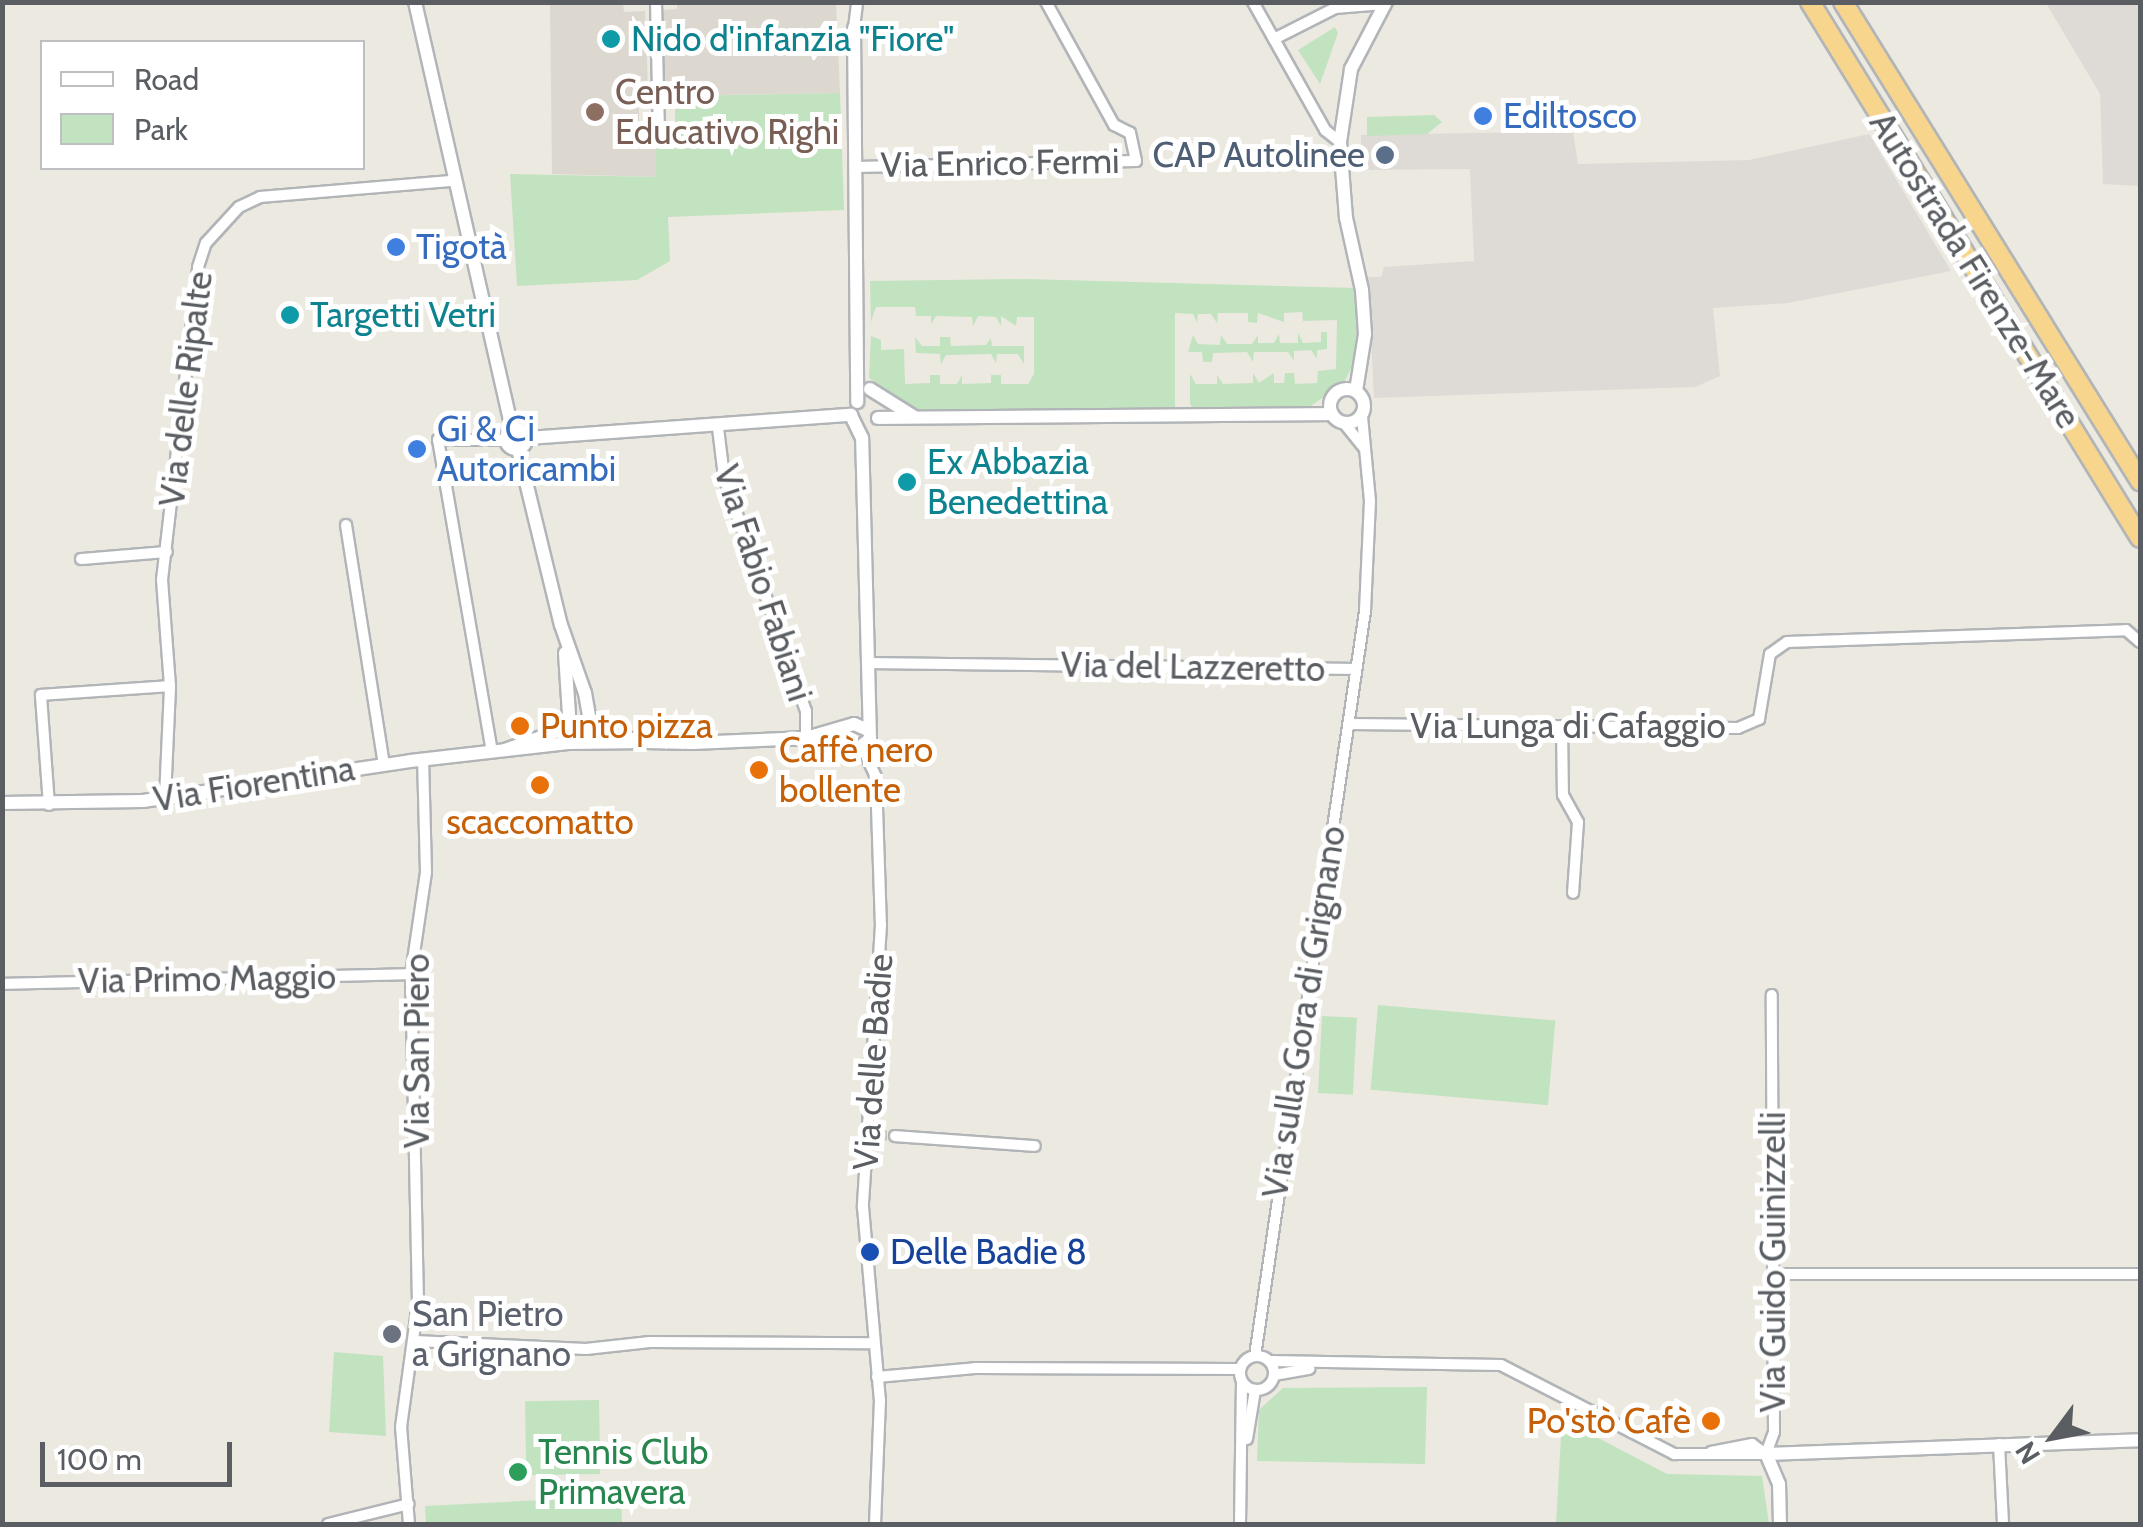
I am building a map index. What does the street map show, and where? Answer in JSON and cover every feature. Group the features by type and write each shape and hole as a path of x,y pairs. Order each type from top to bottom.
{"highway":[{"name":"Autostrada Firenze-Mare","path":"1810,2 2140,538"},
{"name":"Autostrada Firenze-Mare","path":"1844,2 2140,481"}],"street":[{"path":"415,2 450,181 509,434"},
{"path":"656,2 659,135"},
{"path":"857,2 857,366 870,662 864,749"},
{"name":"Via Enrico Fermi","path":"856,167 1136,161 1130,133 1114,125 1046,2"},
{"path":"1253,2 1325,130 1340,142"},
{"path":"1274,39 1335,8 1385,3"},
{"path":"1330,410 1334,395 1352,390 1361,362 1362,290 1343,198 1340,142 1351,70 1385,3"},
{"name":"Via delle Ripalte","path":"165,798 170,686 162,580 198,267 220,224 239,207 281,192 450,181"},
{"path":"857,366 870,389 913,416"},
{"path":"862,416 870,389"},
{"name":"Via del Lazzeretto","path":"870,662 1354,669 1368,585 1364,405 1352,390"},
{"path":"862,416 888,400"},
{"path":"498,751 438,440 509,434 522,443 862,416 1314,415 1330,410"},
{"path":"1330,410 1364,448"},
{"path":"1344,423 1362,416"},
{"name":"Via Fabio Fabiani","path":"718,428 724,477 806,711 806,738"},
{"path":"522,443 561,625 590,732"},
{"path":"346,525 384,764"},
{"path":"81,558 166,552"},
{"path":"561,625 570,715 564,736"},
{"name":"Via Lunga di Cafaggio","path":"1350,724 1747,726 1762,714 1770,654 1787,642 2126,630 2140,642"},
{"name":"Via sulla Gora di Grignano","path":"1255,1356 1275,1189 1350,724 1354,669"},
{"path":"50,806 42,695 170,686"},
{"path":"846,745 850,726 869,696"},
{"name":"Via Fiorentina","path":"570,715 590,732"},
{"path":"850,726 868,730"},
{"name":"Via Fiorentina","path":"806,738 850,726"},
{"path":"1562,727 1563,794 1578,822 1573,893"},
{"name":"Via Fiorentina","path":"2,804 50,806 165,798 384,764 498,751 590,732 646,742 806,738 864,749"},
{"name":"Via delle Badie","path":"864,749 876,777 881,924 873,1134 863,1207 877,1377 875,1524"},
{"name":"Via San Piero","path":"409,1524 402,1426 415,1341 411,974 426,872 423,761"},
{"name":"Via Primo Maggio","path":"2,984 411,974"},
{"name":"Via Guido Guinizzelli","path":"1772,995 1774,1432 1766,1454 1779,1484 1780,1524"},
{"path":"895,1136 1035,1146"},
{"path":"1772,1274 2140,1274"},
{"path":"415,1341 586,1349 650,1342 873,1344"},
{"path":"877,1377 975,1368 1240,1369 1255,1356 1325,1366 1501,1365 1674,1454 1705,1454 1752,1444 1766,1454 2140,1440"},
{"path":"1270,1361 1274,1376"},
{"path":"1243,1464 1255,1390 1274,1376 1325,1366"},
{"path":"1240,1369 1240,1524"},
{"path":"1242,1382 1255,1390"},
{"path":"1999,1444 2003,1524"},
{"path":"328,1524 408,1504"}],"shaded area":[{"path":"677,2 836,3 840,93 663,96 662,10 677,9"},
{"path":"550,3 623,3 624,12 645,11 648,88 639,95 639,129 656,139 657,177 552,174"},
{"path":"2046,3 2140,3 2140,186 2103,184 2100,94"},
{"path":"1573,131 1578,164 1749,160 1869,134 1951,271 1788,303 1713,308 1720,376 1695,387 1374,398 1368,277 1381,277 1384,267 1474,261 1470,169 1361,170 1361,135"}],"green space":[{"path":"1335,27 1338,33 1320,84 1298,50"},
{"path":"840,93 844,210 668,217 670,261 637,280 517,286 510,174 656,177 656,139 675,130 675,96"},
{"path":"1434,115 1442,122 1427,134 1367,136 1367,117"},
{"path":"1026,279 1355,288 1357,356 1344,383 1305,410 1193,412 1190,402 1190,374 1196,384 1217,384 1217,375 1223,384 1253,383 1253,373 1259,383 1274,373 1274,383 1284,383 1285,373 1294,373 1295,384 1317,383 1318,371 1336,369 1337,320 1303,321 1302,312 1284,313 1284,322 1258,313 1257,323 1248,322 1248,313 1218,313 1217,323 1211,314 1198,314 1197,323 1193,314 1175,313 1175,411 917,409 869,378 871,336 881,340 881,350 904,349 905,384 930,383 930,375 940,375 940,384 957,384 962,375 962,384 991,383 991,375 1001,375 1001,384 1028,384 1034,374 1034,317 1017,317 1016,326 1001,316 1001,326 996,317 978,316 973,326 972,317 936,316 931,324 931,316 916,316 915,307 876,307 871,322 870,281"},
{"path":"1321,332 1327,332 1327,349 1317,350 1317,359 1311,350 1294,351 1294,361 1288,352 1254,352 1253,362 1247,352 1213,353 1212,362 1203,362 1202,352 1188,352 1193,335 1198,344 1220,345 1221,335 1227,344 1252,344 1258,335 1258,343 1274,343 1279,334 1280,343 1298,343 1298,333 1303,343 1321,342"},
{"path":"915,337 922,346 940,346 940,337 950,337 951,346 986,345 991,338 992,346 1024,346 1024,364 1018,354 997,354 996,363 991,354 946,355 941,364 940,354 916,353"},
{"path":"1378,1005 1555,1021 1548,1105 1371,1090"},
{"path":"1322,1016 1357,1018 1353,1095 1318,1093"},
{"path":"334,1352 383,1356 386,1436 329,1432"},
{"path":"1427,1387 1425,1464 1257,1461 1259,1410 1283,1388"},
{"path":"599,1400 600,1474 526,1475 525,1401"},
{"path":"1562,1419 1667,1474 1762,1476 1769,1524 1556,1524"},
{"path":"621,1496 622,1524 426,1524 425,1506"}],"tunnel":[{"path":"877,1135 895,1136"}],"place":[{"name":"Nido d'infanzia \"Fiore\"","path":"611,39"},
{"name":"Centro Educativo Righi","path":"595,112"},
{"name":"Ediltosco","path":"1483,116"},
{"name":"CAP Autolinee","path":"1385,155"},
{"name":"Tigotà","path":"396,247"},
{"name":"Targetti Vetri","path":"290,315"},
{"name":"Gi & Ci Autoricambi","path":"417,449"},
{"name":"Ex Abbazia Benedettina","path":"907,482"},
{"name":"Punto pizza","path":"520,726"},
{"name":"Caffè nero bollente","path":"759,770"},
{"name":"scaccomatto","path":"540,785"},
{"name":"Delle Badie 8","path":"870,1252"},
{"name":"San Pietro a Grignano","path":"392,1334"},
{"name":"Po'stò Cafè","path":"1711,1421"},
{"name":"Tennis Club Primavera","path":"518,1472"}]}
